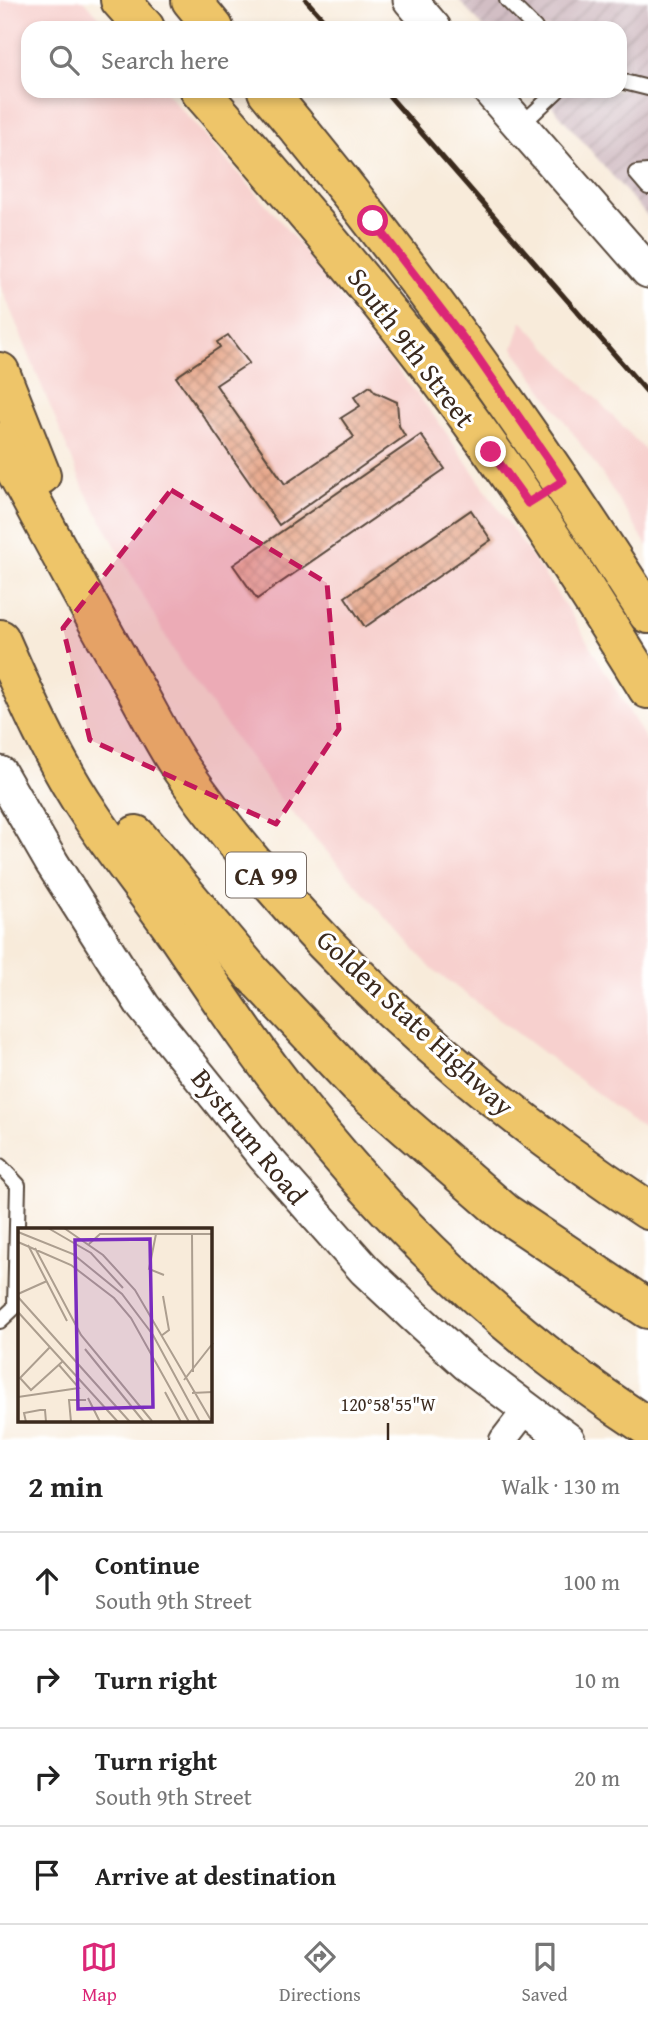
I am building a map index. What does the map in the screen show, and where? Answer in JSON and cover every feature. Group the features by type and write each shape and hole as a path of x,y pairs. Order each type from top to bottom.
{"main road":[{"path":"120,0 139,21"},
{"path":"191,0 208,21"},
{"name":"South 9th Street","path":"206,98 354,270 418,350 528,503 648,689"},
{"name":"South 9th Street","path":"273,98 373,221 466,342 563,481 648,614"},
{"path":"0,372 104,634"},
{"name":"Golden State Highway","path":"0,442 104,634 181,768 259,867 322,937 458,1068 531,1127 648,1210"},
{"path":"528,503 563,481"},
{"name":"CA 99","path":"0,632 99,785 146,849 308,1034 358,1085 505,1213 648,1309"},
{"path":"0,639 33,713 88,812 299,1107 348,1166 453,1274 542,1350 648,1427"}],"street":[{"path":"410,0 428,21"},
{"path":"495,98 648,271"},
{"name":"Bystrum Road","path":"0,773 52,863 143,1006 263,1155 365,1270 467,1364 568,1440"},
{"path":"503,1440 526,1410"}],"lane":[{"path":"507,0 528,21"},
{"path":"627,83 648,88"},
{"path":"520,126 550,98"},
{"path":"648,172 636,173 648,187"},
{"path":"0,1166 18,1185 15,1307 0,1321"}],"highlighted area":[{"path":"171,490 327,583 339,729 276,824 90,740 63,628"}],"shaded area":[{"path":"0,0 84,0 103,21 21,21 21,98 171,98 273,212 438,421 569,611 648,743 648,1127 626,1115 431,968 280,799 180,662 84,489 0,284"},
{"path":"459,0 648,0 648,217 545,98 627,98 627,21 478,21"},
{"path":"522,321 648,453 648,547 606,480 513,348"}],"building":[{"path":"228,335 249,363 216,385 285,484 354,437 341,418 360,406 354,397 370,386 375,392 397,402 399,426 405,436 279,525 176,377 220,347 217,342"},
{"path":"421,435 445,469 257,599 233,565"},
{"path":"471,510 491,540 365,627 345,597"}],"railway":[{"path":"306,0 325,21"},
{"path":"391,98 648,393"}],"route":[{"path":"373,221 475,354 563,481 528,503 491,452"}]}
